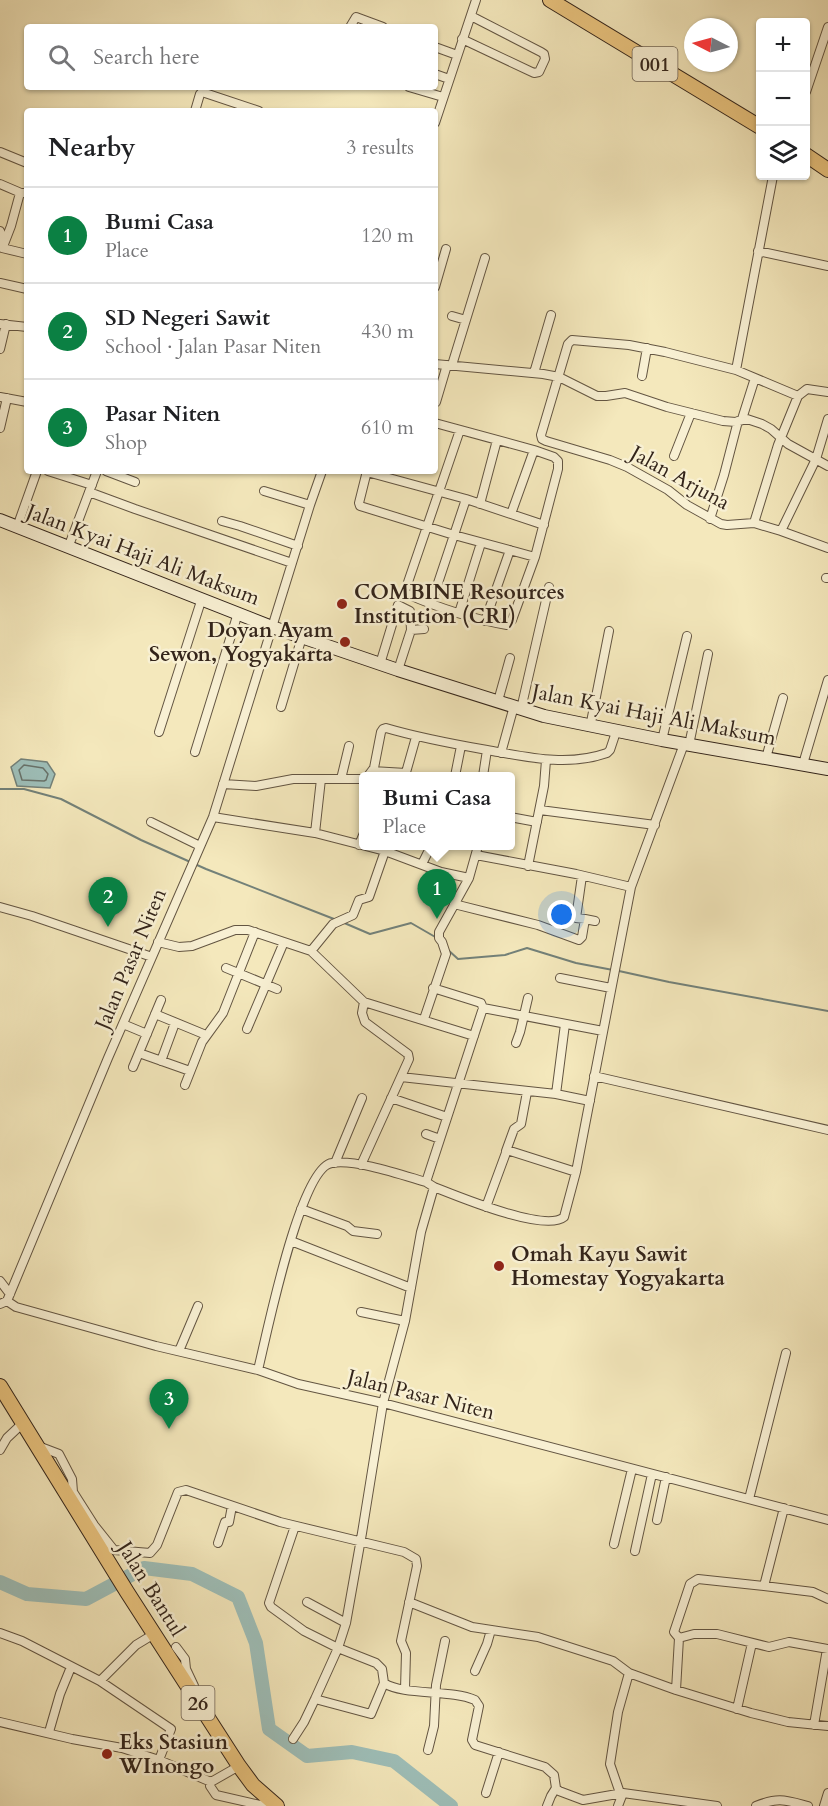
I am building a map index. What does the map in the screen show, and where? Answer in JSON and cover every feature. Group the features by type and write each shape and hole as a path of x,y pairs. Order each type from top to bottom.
{"main road":[{"name":"001","path":"550,0 758,126"},
{"path":"810,158 828,170"},
{"name":"Jalan Bantul","path":"0,1386 71,1493 151,1636 198,1702 236,1767 274,1804"}],"street":[{"path":"438,113 474,1"},
{"path":"462,39 534,74 539,72 545,59 542,52 471,16"},
{"path":"352,24 356,17 375,24"},
{"path":"810,80 828,27"},
{"path":"438,48 457,55"},
{"path":"438,75 449,79"},
{"path":"419,90 443,97"},
{"path":"196,108 202,92 250,108"},
{"path":"0,152 24,162"},
{"path":"735,370 772,180"},
{"path":"0,184 24,193 2,248"},
{"path":"0,231 2,248"},
{"path":"2,248 24,253"},
{"path":"438,277 446,249"},
{"path":"758,251 828,267"},
{"path":"438,396 466,320 485,258"},
{"path":"0,283 24,288"},
{"path":"534,373 551,315"},
{"path":"452,316 466,320"},
{"path":"0,349 3,324 24,327"},
{"path":"559,377 568,344 572,340 647,348 735,370 798,396"},
{"path":"642,375 647,348"},
{"path":"438,364 559,377 597,396 626,393 667,407 723,421 747,419 767,426 781,439 828,466"},
{"name":"Jalan Arjuna","path":"559,377 541,430 542,439 627,467 668,490 687,506 710,519 727,525 754,523 828,547"},
{"path":"710,519 740,420 756,378"},
{"path":"754,523 778,445 798,396 807,389 828,392"},
{"path":"0,428 4,398 24,401"},
{"path":"674,456 691,413"},
{"path":"781,531 816,459 828,419"},
{"path":"438,424 534,450 554,457 559,463 535,557 511,623 507,625 431,604 405,591 429,527 460,430"},
{"path":"480,504 497,440"},
{"path":"511,514 534,450"},
{"path":"17,527 36,474"},
{"path":"56,474 135,509 292,563"},
{"path":"68,548 96,474"},
{"path":"114,474 135,482"},
{"name":"Jalan Pasar Niten","path":"321,474 213,817 5,1300 16,1307 105,1333 258,1370 298,1384 383,1403 828,1520"},
{"path":"366,474 360,506 535,557"},
{"path":"378,474 466,499 544,525"},
{"path":"406,482 409,474"},
{"path":"264,491 310,505"},
{"path":"431,604 466,499"},
{"name":"Jalan Kyai Haji Ali Maksum","path":"0,520 272,627 517,708 590,727 828,769"},
{"path":"222,521 298,546"},
{"path":"459,613 481,543"},
{"path":"486,621 510,550"},
{"path":"501,753 517,708 549,587"},
{"path":"159,732 202,598"},
{"path":"380,664 398,605 410,611 411,630 398,670"},
{"path":"195,752 238,613"},
{"path":"411,630 424,628"},
{"path":"590,727 609,631"},
{"path":"662,740 687,636"},
{"path":"280,707 302,637"},
{"path":"258,1370 283,1265 301,1209 316,1175 322,1167 331,1162 361,1165 430,1184 486,1207 541,1221 562,1220 566,1213 576,1172 631,887 687,744 708,654"},
{"path":"498,701 510,658"},
{"path":"803,764 825,698 828,680"},
{"path":"766,758 783,698"},
{"path":"371,772 383,729 386,728 462,746 546,760 574,760 604,754 610,750 616,732"},
{"path":"407,772 417,737"},
{"path":"341,779 349,746"},
{"path":"456,772 462,746"},
{"path":"484,772 486,750"},
{"path":"528,866 540,810 546,760"},
{"path":"315,833 321,779"},
{"path":"223,784 265,786 293,780 359,779"},
{"path":"540,810 655,825"},
{"path":"213,817 315,833 359,845"},
{"path":"515,818 537,822"},
{"path":"151,822 200,846"},
{"path":"311,951 333,924 353,915 359,900 370,896 389,850 441,872 469,878"},
{"path":"422,864 430,850"},
{"path":"424,1019 446,954 439,938 439,932 469,878 477,850"},
{"path":"476,855 631,887"},
{"path":"582,876 576,918 595,921"},
{"path":"454,904 538,925 578,940 582,937 585,919"},
{"path":"0,907 152,957"},
{"path":"158,942 186,946 238,930 255,932 311,951 364,1002 474,1036"},
{"path":"185,1084 206,1035 223,1013 255,932"},
{"path":"247,1029 284,942"},
{"path":"226,968 277,989"},
{"path":"560,978 611,988"},
{"path":"293,1739 315,1699 338,1648 346,1623 383,1403 405,1321 440,1139 483,1008 481,1003 434,988"},
{"path":"516,1043 528,998"},
{"path":"133,1067 161,1000"},
{"path":"361,1165 409,1059 408,1054 365,1022 362,1012 364,1002"},
{"path":"483,1008 603,1031"},
{"path":"155,1014 206,1035"},
{"path":"161,1061 175,1023"},
{"path":"123,1024 147,1034"},
{"path":"555,1094 565,1024"},
{"path":"139,1053 190,1071"},
{"path":"594,1076 828,1130"},
{"path":"401,1077 555,1094 590,1101"},
{"path":"486,1207 514,1129 521,1124 527,1092"},
{"path":"335,1163 362,1098"},
{"path":"391,1098 447,1117"},
{"path":"426,1134 440,1139"},
{"path":"506,1151 510,1150 576,1172"},
{"path":"301,1209 347,1226 353,1231 377,1234"},
{"path":"291,1241 411,1288"},
{"path":"0,1281 5,1300"},
{"path":"179,1351 198,1306"},
{"path":"361,1312 405,1321"},
{"path":"749,1499 786,1353"},
{"path":"0,1450 7,1438 24,1422"},
{"path":"614,1544 632,1468"},
{"path":"635,1551 652,1474"},
{"path":"657,1520 666,1478"},
{"path":"71,1493 110,1546 117,1550 152,1552 157,1545 178,1492 186,1490 295,1526 404,1551 416,1559 417,1566 401,1641 407,1663 405,1689"},
{"path":"218,1543 225,1522 229,1522 232,1506"},
{"path":"764,1586 784,1508"},
{"path":"295,1526 269,1604 277,1613 304,1631 380,1665 384,1683 371,1714 315,1699"},
{"path":"676,1690 679,1638 674,1632 684,1599 693,1581 813,1592 828,1599"},
{"path":"307,1602 346,1623"},
{"path":"409,1602 472,1627 538,1637 613,1661 629,1672 737,1709 788,1722 828,1726"},
{"path":"475,1671 491,1630"},
{"path":"0,1633 22,1641 100,1681 171,1729 159,1760"},
{"path":"679,1638 694,1634 717,1634 768,1647 789,1642 827,1649 814,1725"},
{"path":"100,1681 136,1645 151,1636"},
{"path":"428,1750 434,1726 438,1676 445,1641"},
{"path":"737,1709 752,1643"},
{"path":"176,1647 185,1659 186,1669 200,1698 198,1702"},
{"path":"48,1732 71,1667"},
{"path":"618,1806 621,1793 610,1764 618,1712 629,1672"},
{"path":"384,1683 395,1688 437,1692 475,1700 478,1706 473,1743 545,1767 554,1774 556,1788 547,1806"},
{"path":"0,1722 122,1748 159,1760 211,1782"},
{"path":"486,1793 499,1752"},
{"path":"211,1782 236,1767"},
{"path":"211,1782 210,1786 216,1794 260,1805 274,1804"},
{"path":"556,1788 582,1800 621,1793 717,1806"},
{"path":"824,1806 828,1793"},
{"path":"761,1805 775,1800 785,1800 803,1805"}],"water":[{"path":"21,759 47,762 55,774 50,788 17,786 11,767"}],"waterway":[{"path":"0,789 24,789 61,799 141,840 206,869 334,919"},
{"path":"342,922 370,934 411,923 437,938"},
{"path":"447,949 458,959 505,955 527,948 576,963 613,970"},
{"path":"619,971 828,1011"},
{"path":"0,1582 27,1594 86,1599 144,1568 192,1574 238,1597 256,1643 269,1729 307,1756 352,1752 394,1761 451,1806"}],"place":[{"name":"COMBINE Resources Institution (CRI)","path":"342,604"},
{"name":"Doyan Ayam Sewon, Yogyakarta","path":"345,642"},
{"name":"Bumi Casa","path":"437,919"},
{"name":"SD Negeri Sawit","path":"108,927"},
{"name":"Omah Kayu Sawit Homestay Yogyakarta","path":"499,1266"},
{"name":"Pasar Niten","path":"169,1429"},
{"name":"Eks Stasiun WInongo","path":"107,1754"}]}
